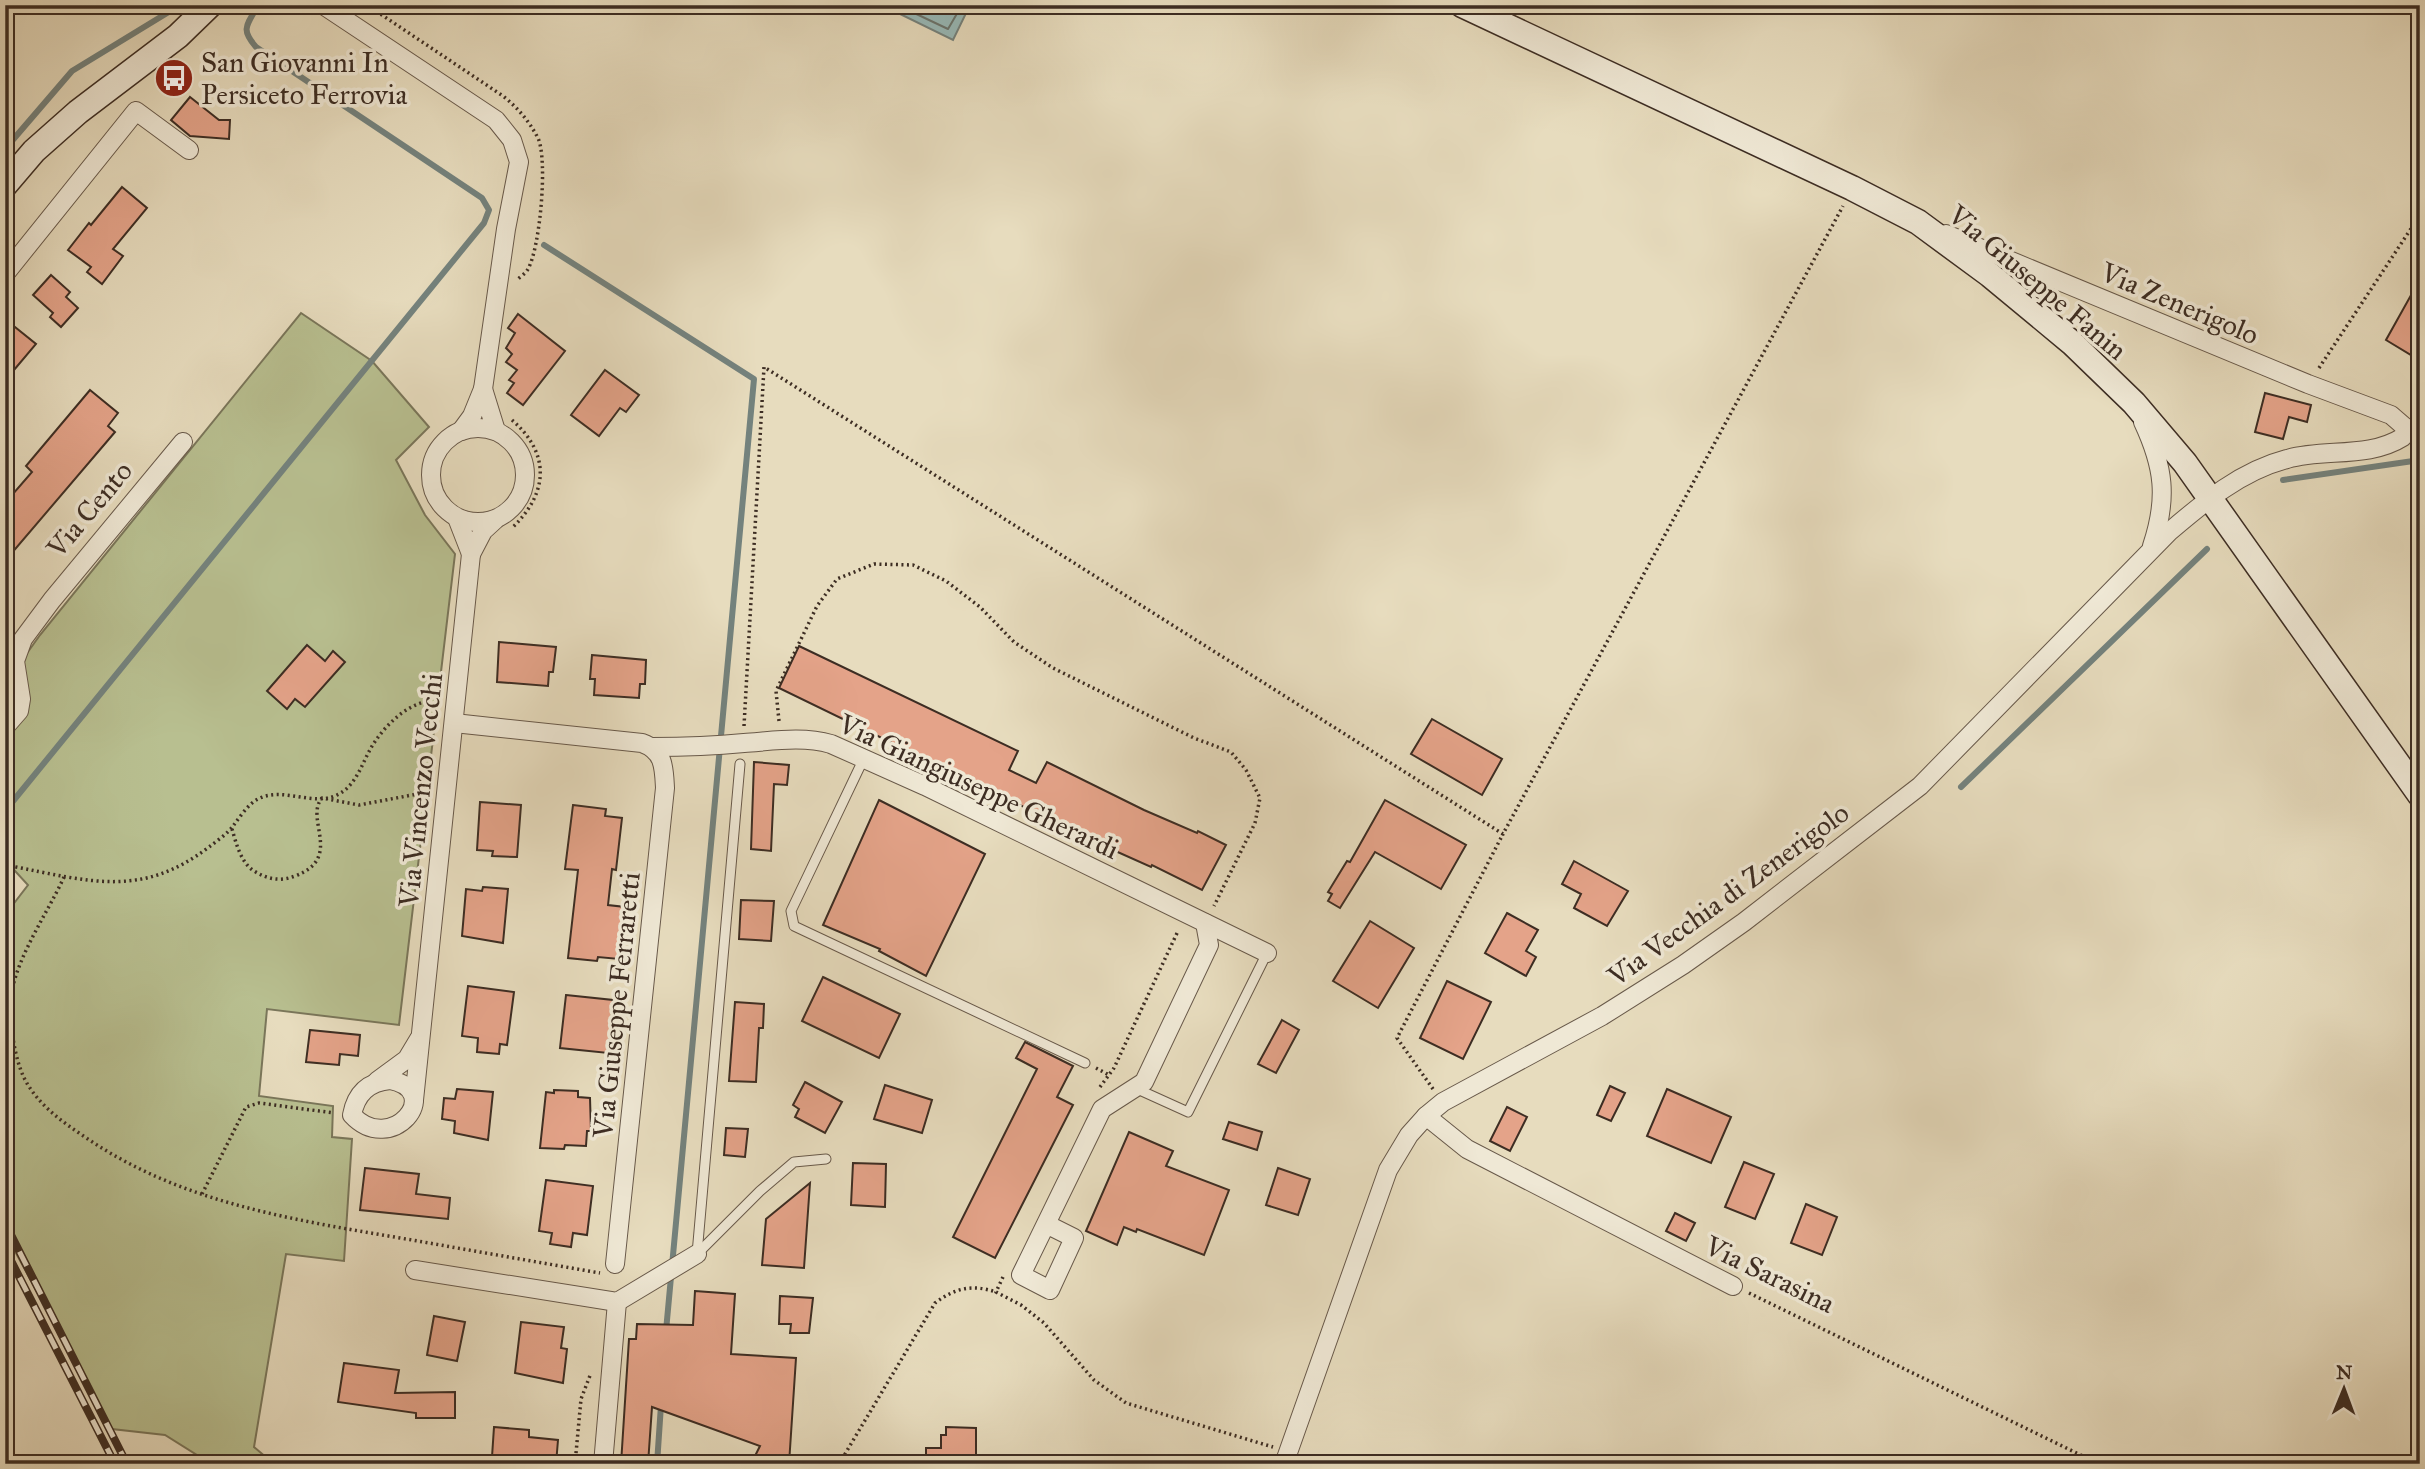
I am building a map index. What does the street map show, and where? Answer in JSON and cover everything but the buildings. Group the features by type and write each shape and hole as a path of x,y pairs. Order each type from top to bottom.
{"main road":[{"path":"5,185 34,151 78,112 178,36 210,5"},
{"name":"Via Giuseppe Fanin","path":"1462,5 1852,188 1918,222 1990,275 2072,343 2134,403 2210,497 2420,795"}],"street":[{"path":"323,5 496,120 512,140 519,162 506,229 483,389 472,416 461,431"},
{"path":"5,274 136,111 190,150"},
{"name":"Via Zenerigolo","path":"1918,222 2308,384 2391,415 2413,428"},
{"path":"483,389 496,432"},
{"path":"2134,403 2152,441 2161,472 2160,520 2150,551"},
{"path":"480,428 496,432 517,448 524,463 524,484 518,501 495,520 475,522 457,518 443,507 433,491 430,473 435,455 446,440 461,431 480,428"},
{"name":"Via Vecchia di Zenerigolo","path":"1286,1458 1388,1170 1409,1135 1426,1116 1443,1102 1602,1016 1683,965 1744,922 1920,786 2150,551 2210,497 2247,474 2288,458 2355,452 2390,445 2413,428"},
{"name":"Via Cento","path":"5,727 19,711 21,699 15,661 23,639 183,442"},
{"name":"Via Vincenzo Vecchi","path":"457,518 471,554"},
{"name":"Via Vincenzo Vecchi","path":"414,1100 471,554 483,531 495,520"},
{"name":"Via Giangiuseppe Gherardi","path":"454,723 642,743 655,750 784,740 816,740 831,744 1268,953"},
{"name":"Via Giuseppe Ferraretti","path":"615,1264 665,788 664,765 655,750"},
{"path":"1046,1224 1102,1109 1144,1082 1209,944 1205,923"},
{"name":"Via Vincenzo Vecchi","path":"377,1081 407,1059 422,1032"},
{"path":"377,1081 401,1083 414,1100 413,1112 405,1121 394,1127 377,1129 362,1126 352,1115 355,1101 363,1090 377,1081"},
{"name":"Via Sarasina","path":"1426,1116 1467,1149 1733,1286"},
{"path":"415,1270 617,1303 697,1254"},
{"path":"603,1464 617,1303"}],"lane":[{"path":"864,758 791,911 794,926 1085,1063"},
{"path":"697,1254 740,765"},
{"path":"1135,1088 1188,1112 1268,953"},
{"path":"697,1254 760,1191 794,1162 826,1159"}],"path":[{"path":"1443,1102 1397,1038 1503,834 1852,188"},
{"path":"2308,384 2420,215"},
{"path":"743,743 764,367 1503,834"},
{"path":"784,740 776,711 776,691 817,606 837,579 874,564 913,565 946,581 980,607 1014,642 1052,668 1194,738 1231,752 1246,770 1260,798 1255,823 1205,923"},
{"path":"231,828 238,849 249,868 265,878 285,880 301,874 313,864 320,851 322,837 315,813 316,805 322,798 338,795 357,777 373,744 408,707 444,699"},
{"path":"5,863 64,877 110,883 162,875 202,852 231,828 259,799 276,795 322,798 359,806 410,794 447,789"},
{"path":"64,877 16,977 10,1011 16,1051 27,1084 54,1116 109,1154 169,1184 294,1220 601,1273 598,1299"},
{"path":"1096,1092 1114,1068 1186,913"},
{"path":"202,1195 246,1107 259,1103 352,1115"},
{"path":"996,1292 1008,1268"},
{"name":"Via Sarasina","path":"1733,1286 2099,1464"},
{"path":"839,1464 934,1303 963,1287 996,1292 1044,1322 1094,1380 1126,1403 1286,1458"},
{"path":"575,1464 582,1399 594,1363"}],"green space":[{"path":"301,313 372,361 429,427 396,460 425,515 455,554 399,1025 267,1009 259,1096 333,1106 332,1137 352,1139 344,1261 286,1254 254,1447 274,1464 203,1464 200,1457 165,1435 112,1429 5,1233 5,915 28,885 5,860 5,684 40,635"}],"water":[{"path":"902,5 970,5 953,40 898,13"}],"waterway":[{"path":"5,149 72,71 176,5"},
{"path":"5,811 484,223 489,210 482,198 256,47 247,33 249,20 256,9"},
{"path":"544,245 754,379 666,1331"},
{"path":"2283,480 2420,460"},
{"path":"1961,787 2207,549"},
{"path":"657,1464 661,1405"}],"railway":[{"path":"5,1223 127,1464"},
{"path":"5,1249 115,1464"}],"place":[{"name":"San Giovanni In Persiceto Ferrovia","path":"174,78"}]}
